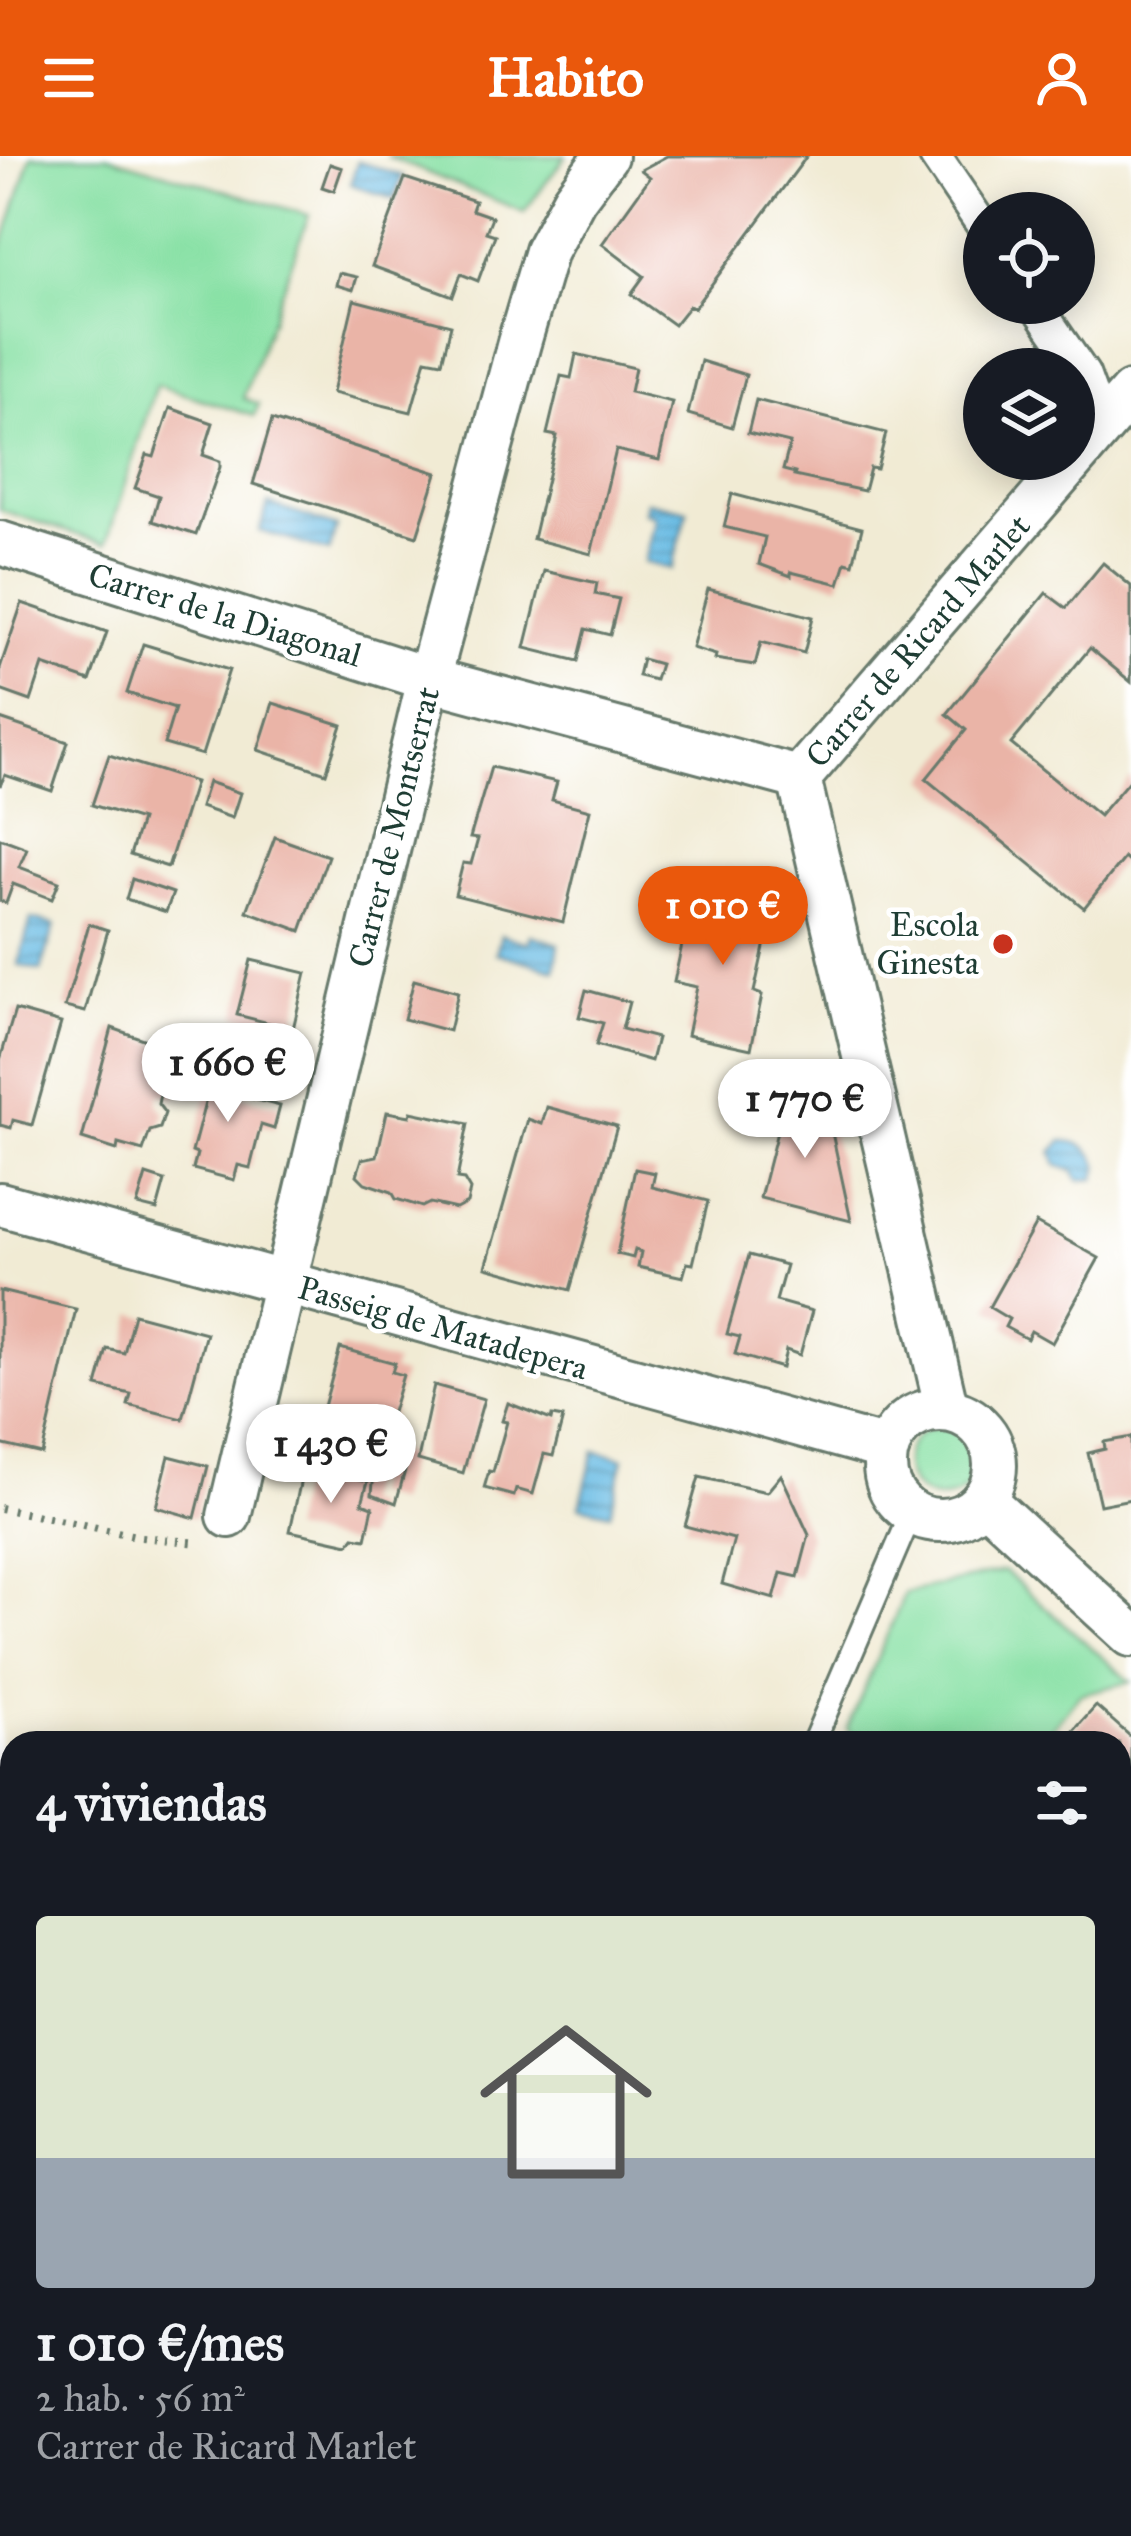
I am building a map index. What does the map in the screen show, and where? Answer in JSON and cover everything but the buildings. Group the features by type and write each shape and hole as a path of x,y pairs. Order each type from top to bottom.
{"street":[{"name":"Carrer de Montserrat","path":"229,1516 429,679 546,251 574,199 607,156"},
{"path":"935,156 963,197"},
{"path":"1049,324 1084,374 1118,441"},
{"name":"Carrer de Ricard Marlet","path":"947,1410 799,778 1118,441 1131,393"},
{"name":"Carrer de la Diagonal","path":"0,543 429,679 799,778"},
{"name":"Passeig de Matadepera","path":"0,1204 887,1449"},
{"path":"934,1409 947,1410 974,1421 991,1444 995,1473 983,1499 957,1517 926,1518 900,1503 886,1478 887,1449 910,1418 934,1409"},
{"path":"983,1499 1129,1630"}],"lane":[{"path":"818,1731 912,1512"}],"path":[{"path":"0,1508 142,1537 218,1546 229,1516"}],"green space":[{"path":"31,156 107,156 309,215 243,398 259,404 254,416 156,385 106,544 0,510 0,254"},
{"path":"386,156 566,156 524,212"},
{"path":"941,1427 966,1438 977,1463 966,1488 941,1499 916,1488 905,1463 916,1438"},
{"path":"1004,1571 1131,1682 1080,1694 1050,1731 849,1731 905,1593"}],"water":[{"path":"358,161 402,176 394,199 350,184"},
{"path":"646,501 688,510 672,569 644,562 655,516 644,512"},
{"path":"268,504 337,527 329,552 260,531"},
{"path":"31,919 55,925 41,971 18,965"},
{"path":"501,935 528,943 531,935 559,944 555,970 496,953"},
{"path":"1062,1141 1090,1151 1099,1167 1095,1179 1079,1180 1073,1171 1057,1165 1052,1152"},
{"path":"594,1451 624,1458 610,1513 580,1506"}],"place":[{"name":"Escola Ginesta","path":"1003,944"}]}
